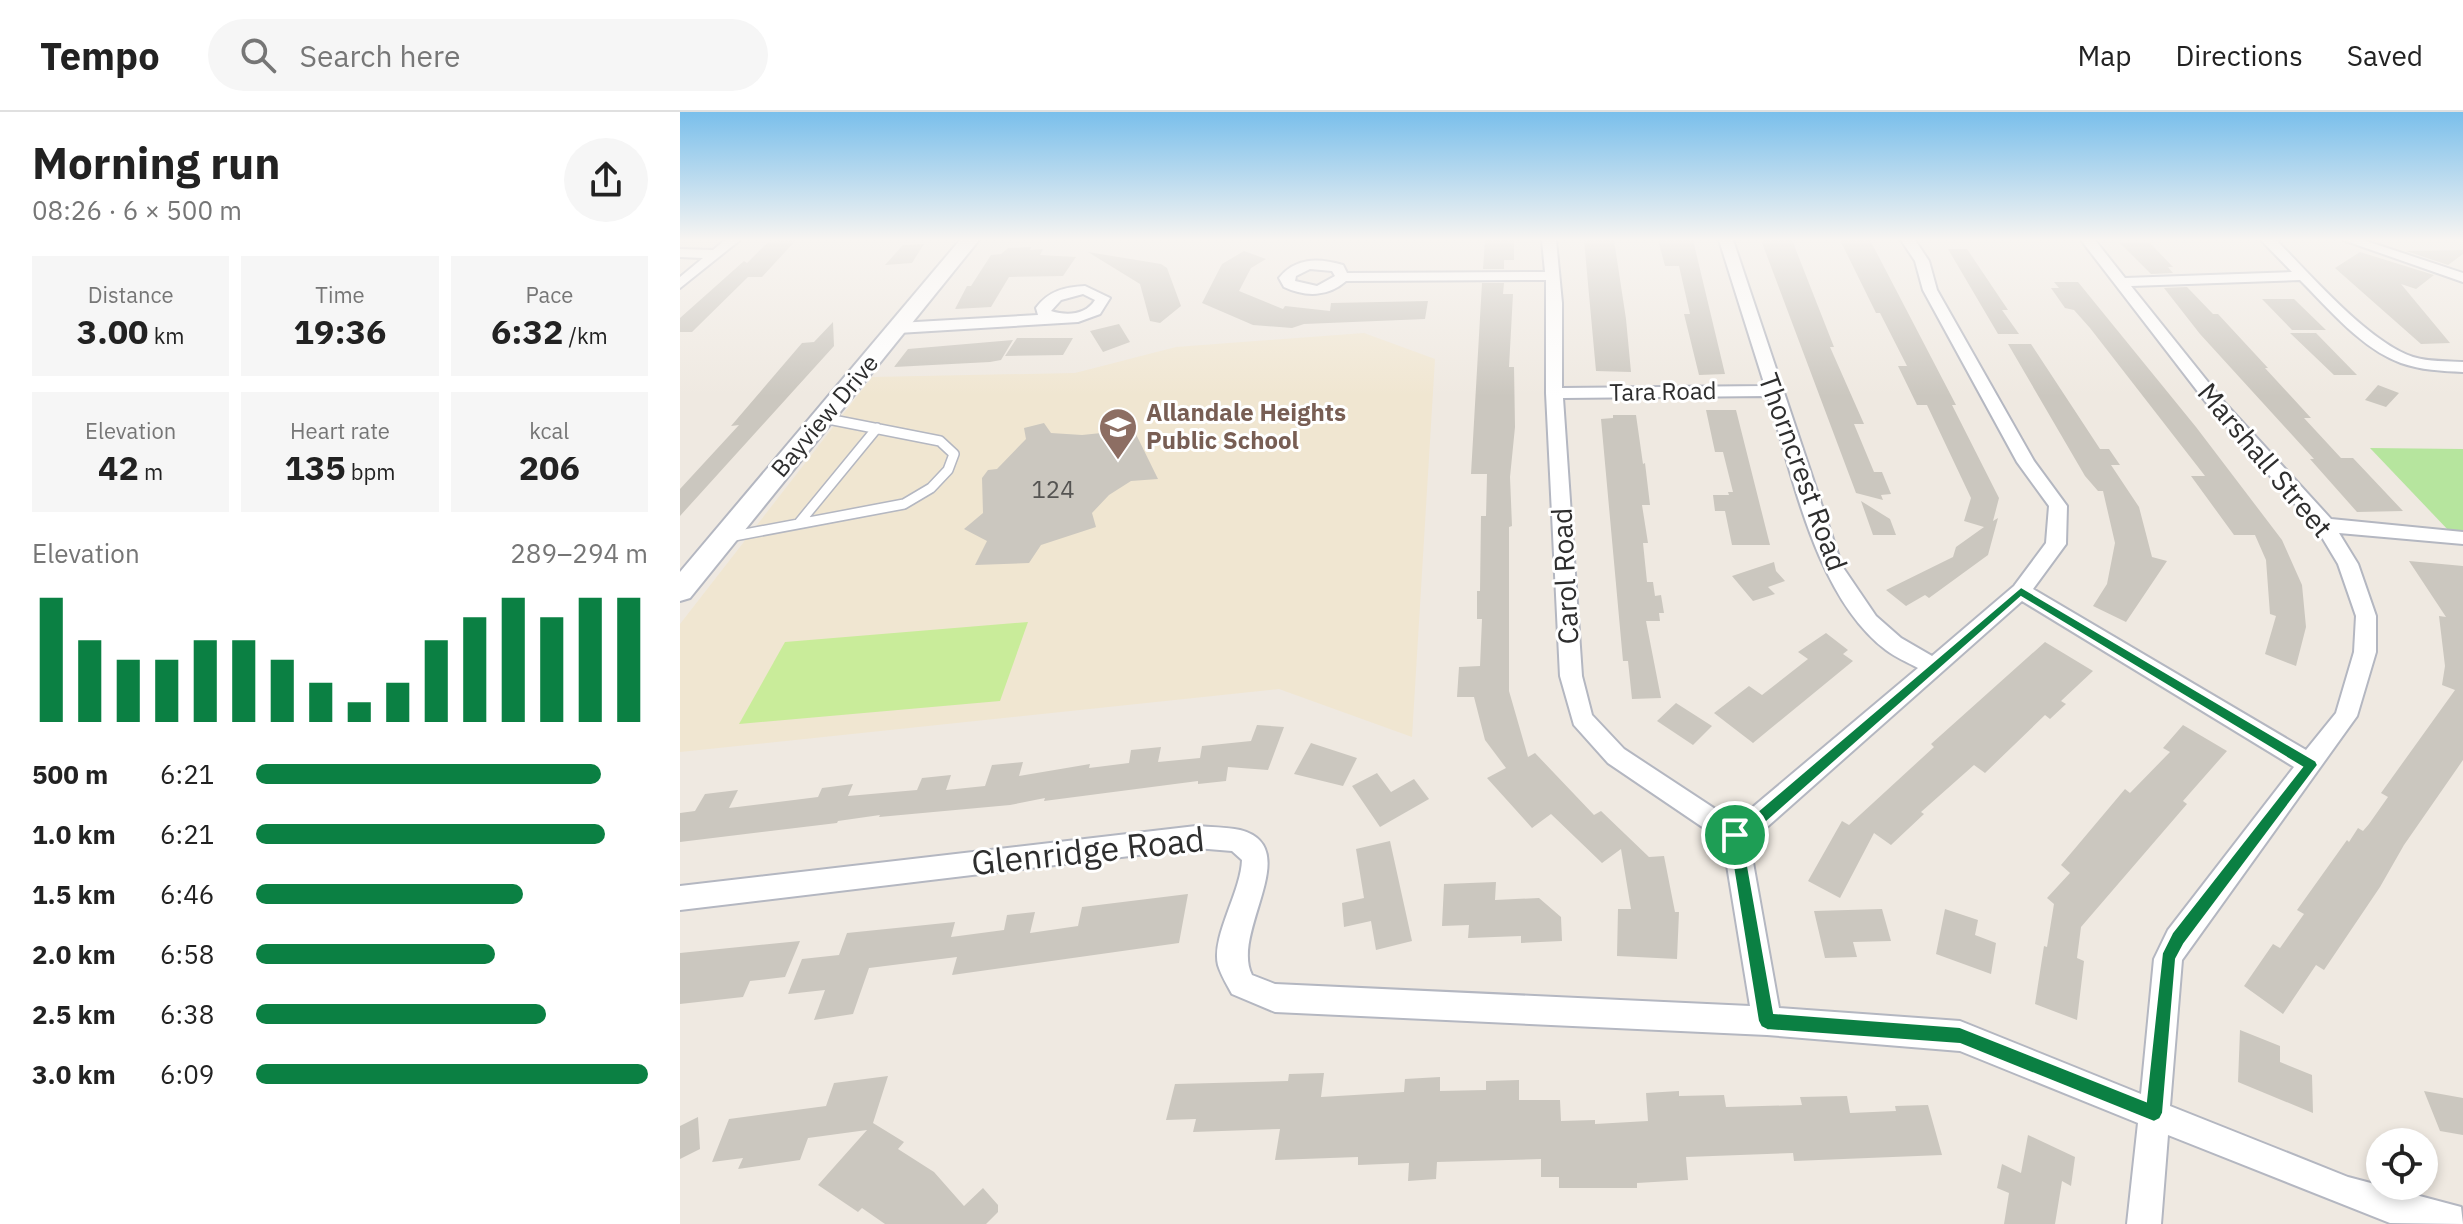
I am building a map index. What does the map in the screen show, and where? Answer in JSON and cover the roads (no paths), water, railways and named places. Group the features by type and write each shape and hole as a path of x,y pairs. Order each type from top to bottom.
{"street":[{"name":"Bayview Drive","path":"680,591 928,292"},
{"name":"Carol Road","path":"1553,292 1554,393 1571,676 1582,719 1616,756 1735,835"},
{"name":"Thorncrest Road","path":"1742,292 1832,567 1869,621 1893,644 1933,667"},
{"path":"1931,292 2026,462 2058,506 2056,544 2021,591 1758,820 1735,835 1767,1021 1960,1036 2348,1193 2461,1224"},
{"name":"Marshall Street","path":"2127,292 2218,406 2325,525 2348,564 2366,616 2365,652 2346,716 2178,939 2168,959 2144,1224"},
{"path":"2323,292 2374,339 2404,358 2463,367"},
{"path":"898,328 1056,318"},
{"name":"Tara Road","path":"1554,393 1773,391"},
{"path":"2325,525 2463,538"},
{"path":"2021,591 2311,765"},
{"name":"Glenridge Road","path":"680,898 1218,836 1239,840 1252,849 1256,857 1255,884 1233,939 1230,964 1236,978 1257,995 1767,1021"}],"lane":[{"path":"724,538 904,504 931,488 948,470 954,454 940,441 823,418"},
{"path":"799,524 877,428"}],"place":[{"name":"Allandale Heights Public School","path":"1118,461"}]}
